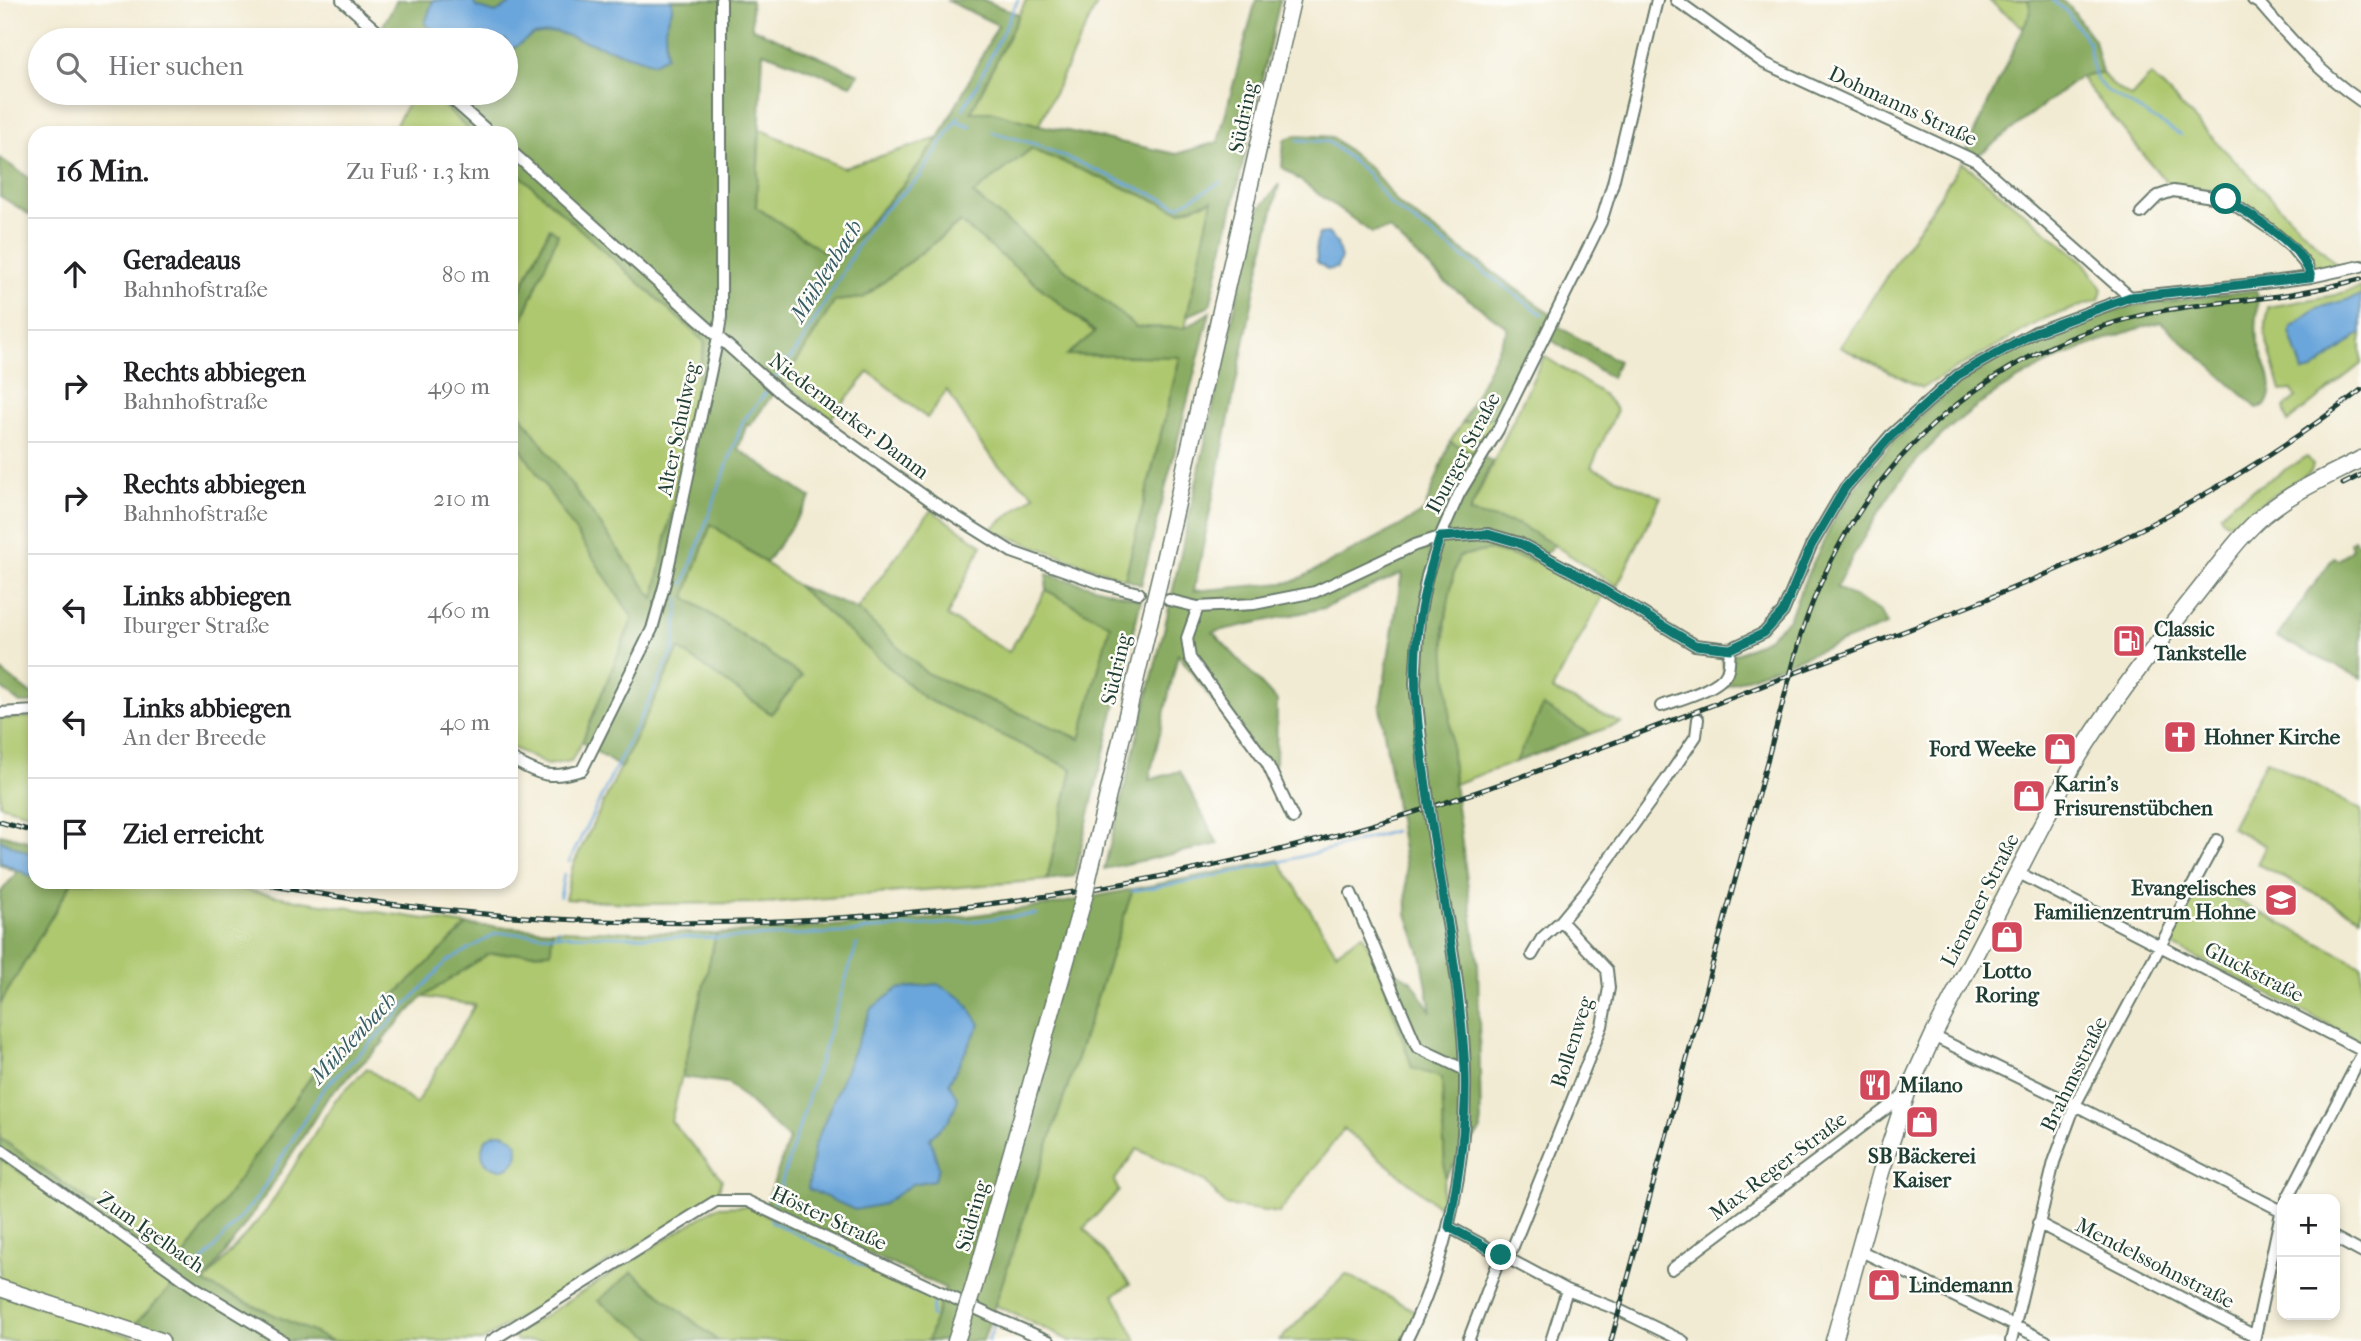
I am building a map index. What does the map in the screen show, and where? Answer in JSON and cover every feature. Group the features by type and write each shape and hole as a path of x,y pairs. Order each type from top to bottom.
{"main road":[{"name":"Südring","path":"956,1341 1084,897 1292,0"},
{"name":"Lienener Straße","path":"1834,1341 1881,1172 1907,1093 1933,1036 2072,767 2096,727 2183,610 2262,516 2286,499 2361,458"},
{"path":"0,1288 161,1341"}],"street":[{"path":"342,0 374,28"},
{"name":"Alter Schulweg","path":"518,763 542,775 561,776 582,770 652,629 721,317 721,0"},
{"name":"Iburger Straße","path":"1406,1341 1449,1227 1463,1139 1465,1070 1460,1013 1417,715 1416,651 1427,576 1459,494 1503,419 1601,222 1657,0"},
{"name":"Dohmanns Straße","path":"1676,0 1764,63 1976,161 2130,297"},
{"path":"2253,0 2260,4 2306,57 2361,101"},
{"path":"458,105 482,126"},
{"name":"Niedermarker Damm","path":"518,158 783,395 934,503 1012,552 1103,584 1139,593"},
{"path":"2141,212 2158,196 2173,191 2226,199 2291,247 2307,266 2311,277"},
{"path":"1169,600 1198,607 1254,604 1315,592 1415,545 1440,537 1488,534 1519,543 1584,578 1695,645 1730,649 1764,633 1783,612 1811,546 1845,488 1891,436 1958,375 2035,332 2130,297 2311,277 2361,266"},
{"path":"1198,607 1187,638 1190,658 1267,763 1293,818"},
{"path":"1661,706 1702,691 1721,680 1728,671 1730,649"},
{"path":"0,713 28,711"},
{"path":"1532,956 1542,938 1585,892 1674,769 1696,736 1698,719"},
{"name":"Brahmsstraße","path":"2011,1341 2053,1162 2075,1105 2217,841"},
{"name":"Gluckstraße","path":"2017,872 2361,1049"},
{"path":"1351,893 1417,1047 1465,1070"},
{"name":"Bollenweg","path":"1468,1341 1602,1026 1609,988 1607,971 1560,921"},
{"path":"1933,1036 2277,1204"},
{"path":"2290,1194 2361,1056"},
{"name":"Max-Reger-Straße","path":"1672,1269 1907,1093"},
{"name":"Zum Igelbach","path":"0,1149 196,1288 283,1341"},
{"name":"Höster Straße","path":"491,1341 716,1201 747,1201 1049,1341"},
{"name":"Mendelssohnstraße","path":"2038,1223 2255,1338"},
{"path":"1449,1227 1567,1290 1619,1310 1683,1341"},
{"path":"2255,1338 2277,1235"},
{"path":"2340,1241 2361,1252"},
{"path":"1859,1250 2046,1341"},
{"path":"1551,1341 1567,1290"}],"green space":[{"path":"397,0 433,0 425,24 430,28 382,28"},
{"path":"473,0 516,0 496,13 475,7"},
{"path":"672,0 751,0 752,28 859,74 851,85 763,52 756,207 836,260 903,185 939,138 998,25 946,0 984,0 1019,15 971,112 993,112 1039,125 1176,154 1218,142 1256,0 1280,0 1210,306 1187,316 1212,200 1180,211 1031,149 973,194 1136,327 1185,328 1210,312 1141,585 1125,579 1180,357 1067,355 1095,332 960,222 863,298 835,301 803,352 750,426 747,424 738,449 811,498 766,563 711,524 685,597 802,676 771,714 679,649 621,768 582,742 633,618 518,445 518,411 654,599 705,342 518,173 518,126 465,126 442,105 518,105 518,45 533,35 556,32 655,63 666,56 665,28 672,9"},
{"path":"1026,0 1099,0 1039,125 993,112 970,112"},
{"path":"1988,0 2028,0 2031,11 2024,28"},
{"path":"2028,0 2061,0 2069,6 2094,40 2102,73 2080,77 1976,157 1966,150 2031,12"},
{"path":"2102,73 2111,84 2131,97 2151,75 2337,265 2316,269 2294,243 2225,190 2170,187 2080,77"},
{"path":"407,105 442,105 465,126 395,126"},
{"path":"760,129 843,168 939,138 903,185 836,260 756,207"},
{"path":"1296,135 1332,137 1371,169 1399,204 1549,313 1561,328 1618,361 1611,378 1540,333 1499,417 1462,423 1508,328 1445,282 1389,229 1372,233 1282,167 1284,140"},
{"path":"1031,149 1180,211 1213,200 1185,328 1136,327 972,194"},
{"path":"0,158 28,177 28,214 0,196"},
{"path":"1962,162 2083,261 2102,289 2099,300 2046,318 1922,388 1840,347"},
{"path":"518,173 705,342 654,600 518,411 518,330 558,235 549,229 518,295"},
{"path":"1279,184 1257,279 1194,591 1293,582 1398,527 1424,511 1450,442 1492,461 1469,513 1518,524 1554,545 1537,562 1490,550 1459,556 1444,627 1454,784 1478,962 1481,1130 1445,1177 1442,1078 1412,1068 1384,982 1396,972 1412,981 1431,1012 1422,959 1407,914 1406,869 1380,707 1402,573 1324,608 1213,632 1277,701 1276,762 1267,775 1178,654 1149,780 1180,771 1218,844 1104,869 1165,626 1255,215"},
{"path":"961,222 1095,333 1068,355 1180,356 1125,579 990,530 1035,495 998,465 980,443 947,390 927,418 869,372 830,419 781,381 835,301 863,298"},
{"path":"550,228 558,234 518,330 518,295"},
{"path":"2361,287 2361,364 2288,422 2284,407 2296,397 2292,390 2281,391 2265,335 2268,307 2335,295"},
{"path":"2256,290 2257,338 2271,389 2265,406 2257,408 2161,322 2094,344 2031,372 1972,409 1945,432 1907,472 1864,536 1836,587 1881,612 1887,625 1726,686 1722,656 1739,653 1767,639 1789,619 1834,520 1863,478 1894,441 1961,382 2039,337 2124,307"},
{"path":"1544,356 1603,394 1617,410 1591,467 1661,497 1617,586 1518,524 1469,513"},
{"path":"1499,417 1477,454 1450,442 1462,423"},
{"path":"518,445 633,618 582,742 571,761 547,765 518,750"},
{"path":"2307,456 2313,465 2311,471 2229,523 2222,519 2220,514 2232,503"},
{"path":"931,510 982,545 947,616 1009,652 1046,590 1111,625 1080,739 926,673 857,609"},
{"path":"711,524 796,585 924,698 1072,769 1047,880 766,903 646,904 565,899 573,865 679,648 771,714 802,676 685,597"},
{"path":"2354,539 2361,548 2361,678 2277,637 2333,558 2339,560 2352,548 2350,542"},
{"path":"1490,550 1537,562 1603,596 1552,690 1621,723 1590,734 1543,707 1516,762 1454,784 1445,669 1451,583 1459,556"},
{"path":"1047,574 1141,600 1074,876 1047,880 1072,769 924,698 796,585 857,609 926,673 1080,739 1110,625 1046,590"},
{"path":"0,670 28,692 28,703 20,703 0,687"},
{"path":"1543,706 1590,734 1516,762"},
{"path":"28,717 28,813 0,805 0,719"},
{"path":"2266,760 2361,810 2361,917 2257,864 2266,846 2231,827"},
{"path":"0,834 28,841 28,889 68,889 0,1004 0,893 17,872 0,864"},
{"path":"1279,860 1336,952 1363,934 1384,982 1442,1078 1445,1177 1439,1207 1344,1129 1279,1213 1225,1205 1206,1182 1137,1149 1114,1181 1119,1191 1084,1228 1130,1284 1114,1295 1137,1341 1070,1341 995,1305 1133,889"},
{"path":"2202,882 2361,965 2361,1041 2169,944"},
{"path":"68,889 239,889 467,925 311,1077 178,1265 0,1138 0,1004"},
{"path":"1133,889 983,1341 928,1341 945,1288 765,1207 789,1139 728,1083 682,1077 716,934 960,917 1051,905"},
{"path":"467,925 552,930 551,952 488,954 423,997 382,1040 384,1042 328,1097 269,1190 204,1283 332,1341 181,1341 133,1326 177,1281 0,1158 0,1138 178,1265 311,1077"},
{"path":"552,930 716,934 671,1121 722,1179 716,1200 580,1279 482,1341 332,1341 203,1284 267,1210 335,1100 367,1068 416,1104 475,1005 423,997 488,954 550,952"},
{"path":"0,1158 177,1281 133,1326 0,1282"},
{"path":"747,1206 942,1296 928,1341 517,1341 514,1335 717,1207"},
{"path":"632,1272 718,1341 658,1341 598,1301"},
{"path":"1346,1274 1417,1312 1405,1341 1279,1341"},
{"path":"0,1294 146,1341 0,1341"}],"water":[{"path":"433,0 473,0 476,7 496,13 516,0 672,0 672,9 665,28 666,56 654,63 556,32 533,35 518,45 518,28 430,28 425,24"},
{"path":"1328,233 1337,243 1341,258 1337,268 1328,270 1317,262 1316,244 1319,234"},
{"path":"2361,296 2361,333 2313,370 2303,372 2290,332 2291,327 2317,308"},
{"path":"0,840 28,853 28,875 0,862"},
{"path":"937,984 963,999 980,1024 949,1083 958,1099 950,1119 930,1138 939,1168 934,1180 912,1184 884,1204 855,1210 808,1189 814,1147 871,1009 898,989"},
{"path":"500,1133 513,1138 518,1151 513,1164 500,1169 487,1164 482,1151 487,1138"}],"waterway":[{"name":"Mühlenbach","path":"963,109 1018,0"},
{"path":"2052,0 2066,11 2089,43 2096,79 2106,90 2181,135"},
{"name":"Mühlenbach","path":"774,380 798,348 866,231 882,212 919,178 959,116"},
{"path":"956,121 971,126"},
{"path":"992,132 1035,144 1179,206 1221,182"},
{"path":"1298,140 1329,142 1367,173 1390,204 1542,314"},
{"name":"Mühlenbach","path":"684,584 743,421 767,391"},
{"name":"Mühlenbach","path":"569,862 674,650 679,599"},
{"path":"1132,891 1264,866 1394,831"},
{"name":"Mühlenbach","path":"560,897 564,874"},
{"path":"861,930 1037,914"},
{"name":"Mühlenbach","path":"191,1275 257,1198 323,1089 376,1038 446,962 497,933 558,935 558,929"},
{"path":"558,935 726,938 861,932"},
{"path":"775,1203 857,944"},
{"path":"770,1218 772,1222 934,1300 933,1317"},
{"path":"988,1341 995,1323"}],"railway":[{"path":"1611,1341 1801,635 1824,575 1854,520 1890,470 1932,426 1979,388 2031,356 2089,331 2151,313 2320,289 2361,279"},
{"path":"295,889 384,903 519,917 654,922 789,920 924,911 1058,894 1191,870 1322,839 1442,803 1620,741 2058,569 2199,498 2298,436 2361,390"},
{"path":"2343,484 2361,475"},
{"path":"0,822 28,830"}],"place":[{"name":"Classic Tankstelle","path":"2129,641"},
{"name":"Hohner Kirche","path":"2180,737"},
{"name":"Ford Weeke","path":"2060,749"},
{"name":"Karin's Frisurenstübchen","path":"2029,796"},
{"name":"Evangelisches Familienzentrum Hohne","path":"2281,900"},
{"name":"Lotto Roring","path":"2007,937"},
{"name":"Milano","path":"1875,1085"},
{"name":"SB Bäckerei Kaiser","path":"1922,1122"},
{"name":"Lindemann","path":"1884,1285"}],"route":[{"path":"1501,1255 1449,1227 1463,1139 1465,1070 1415,684 1419,617 1427,576 1440,537 1454,534 1488,534 1519,543 1584,578 1695,645 1730,649 1764,633 1783,612 1811,546 1845,488 1891,436 1958,375 2035,332 2130,297 2311,277 2307,266 2291,247 2226,199"}]}
